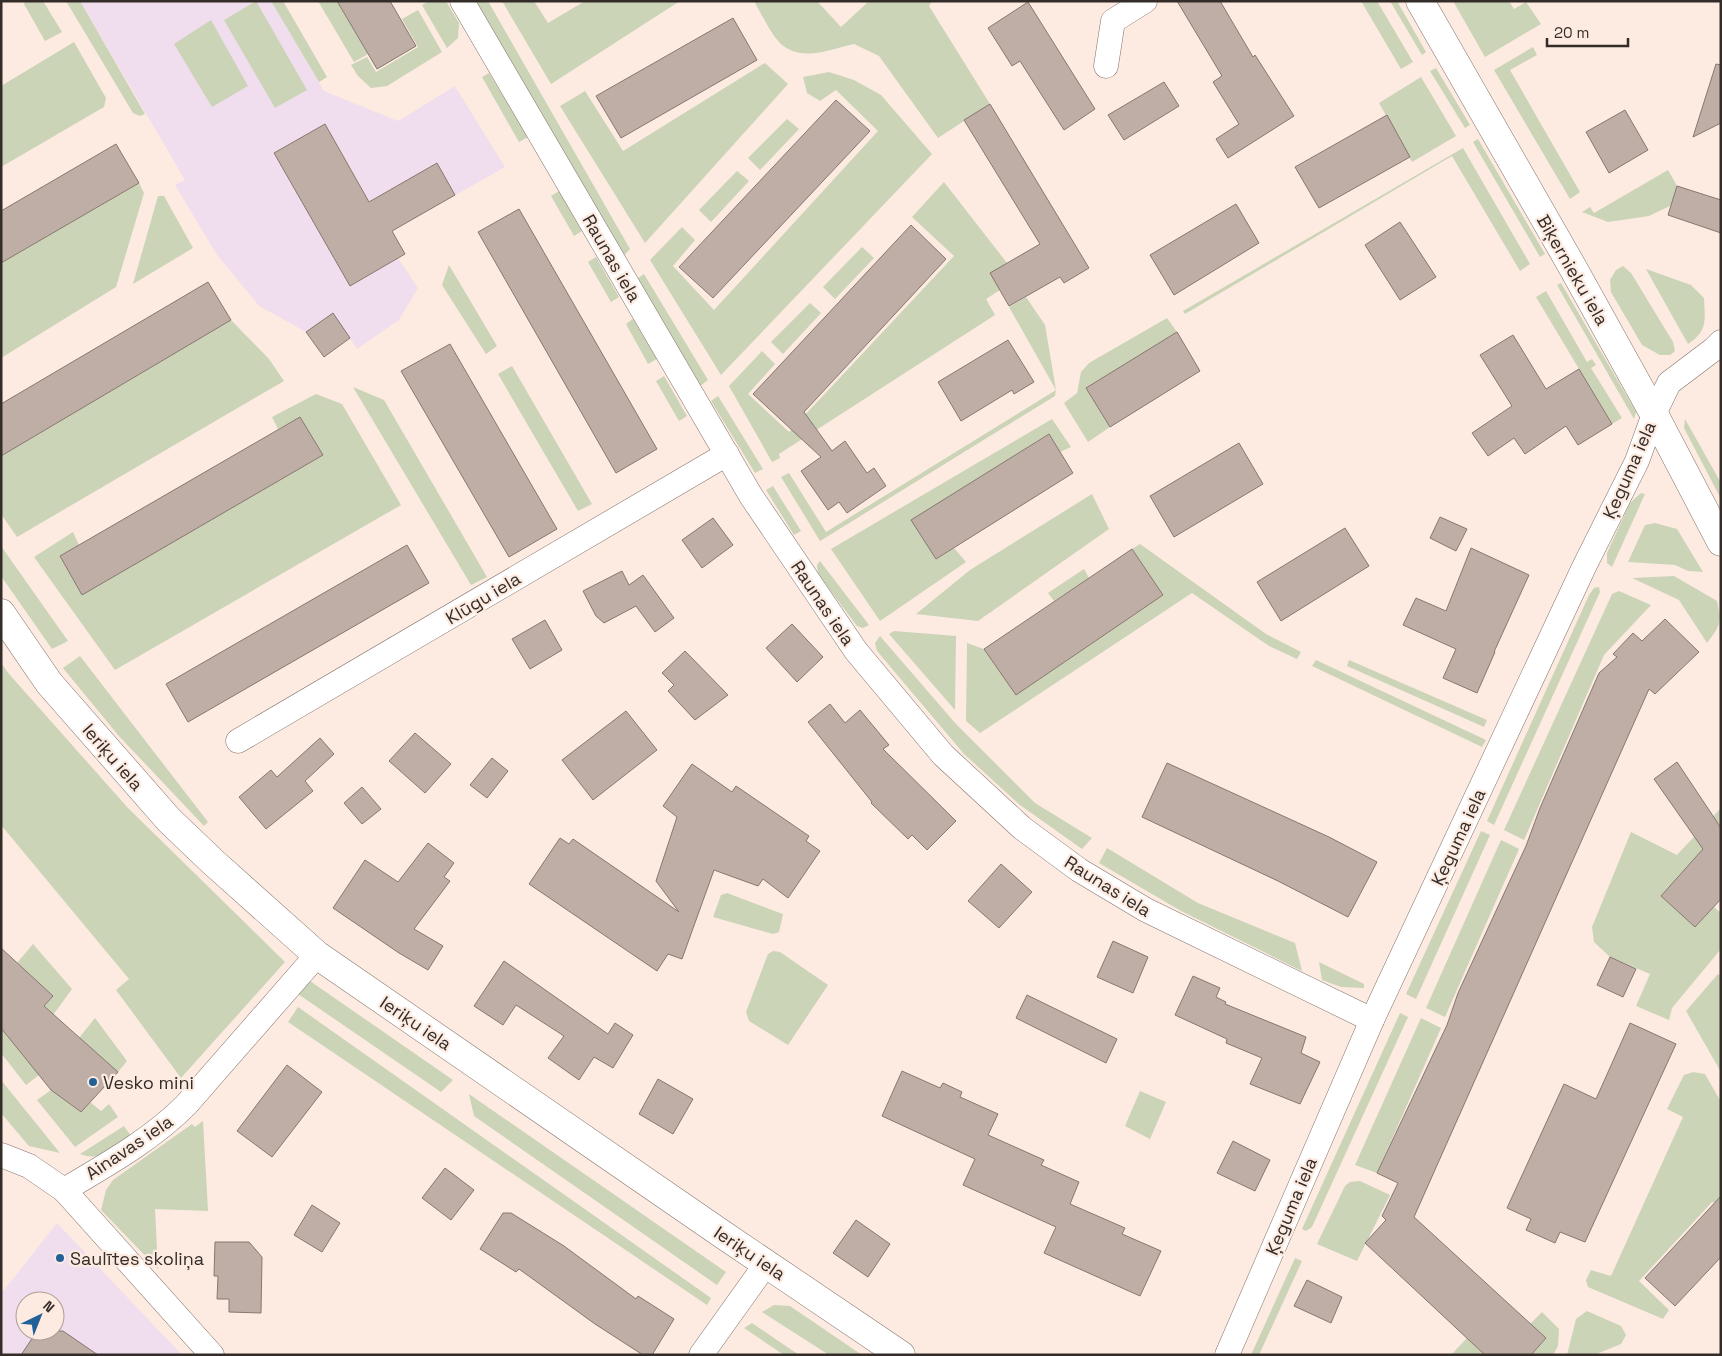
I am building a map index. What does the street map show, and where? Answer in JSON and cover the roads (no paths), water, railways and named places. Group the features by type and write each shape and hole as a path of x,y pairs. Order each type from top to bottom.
{"street":[{"name":"Raunas iela","path":"462,1 747,488 795,563 856,651 943,754 1022,828 1079,870 1146,910 1372,1020"},
{"path":"1106,66 1113,21 1145,1"},
{"name":"Biķernieku iela","path":"1420,1 1564,252 1654,414 1721,542"},
{"name":"Ķeguma iela","path":"1227,1355 1372,1020 1584,567 1637,461 1654,414 1669,383 1721,342"},
{"name":"Klūgu iela","path":"238,742 727,454"},
{"name":"Ieriķu iela","path":"1,613 49,683 168,820 317,955 766,1264 902,1355"},
{"name":"Ainavas iela","path":"64,1190 143,1141 171,1120 317,955"},
{"path":"1,1155 29,1166 64,1190 212,1355"},
{"path":"701,1355 766,1264"}],"place":[{"name":"Vesko mini","path":"93,1082"},
{"name":"Saulītes skoliņa","path":"60,1258"}]}
